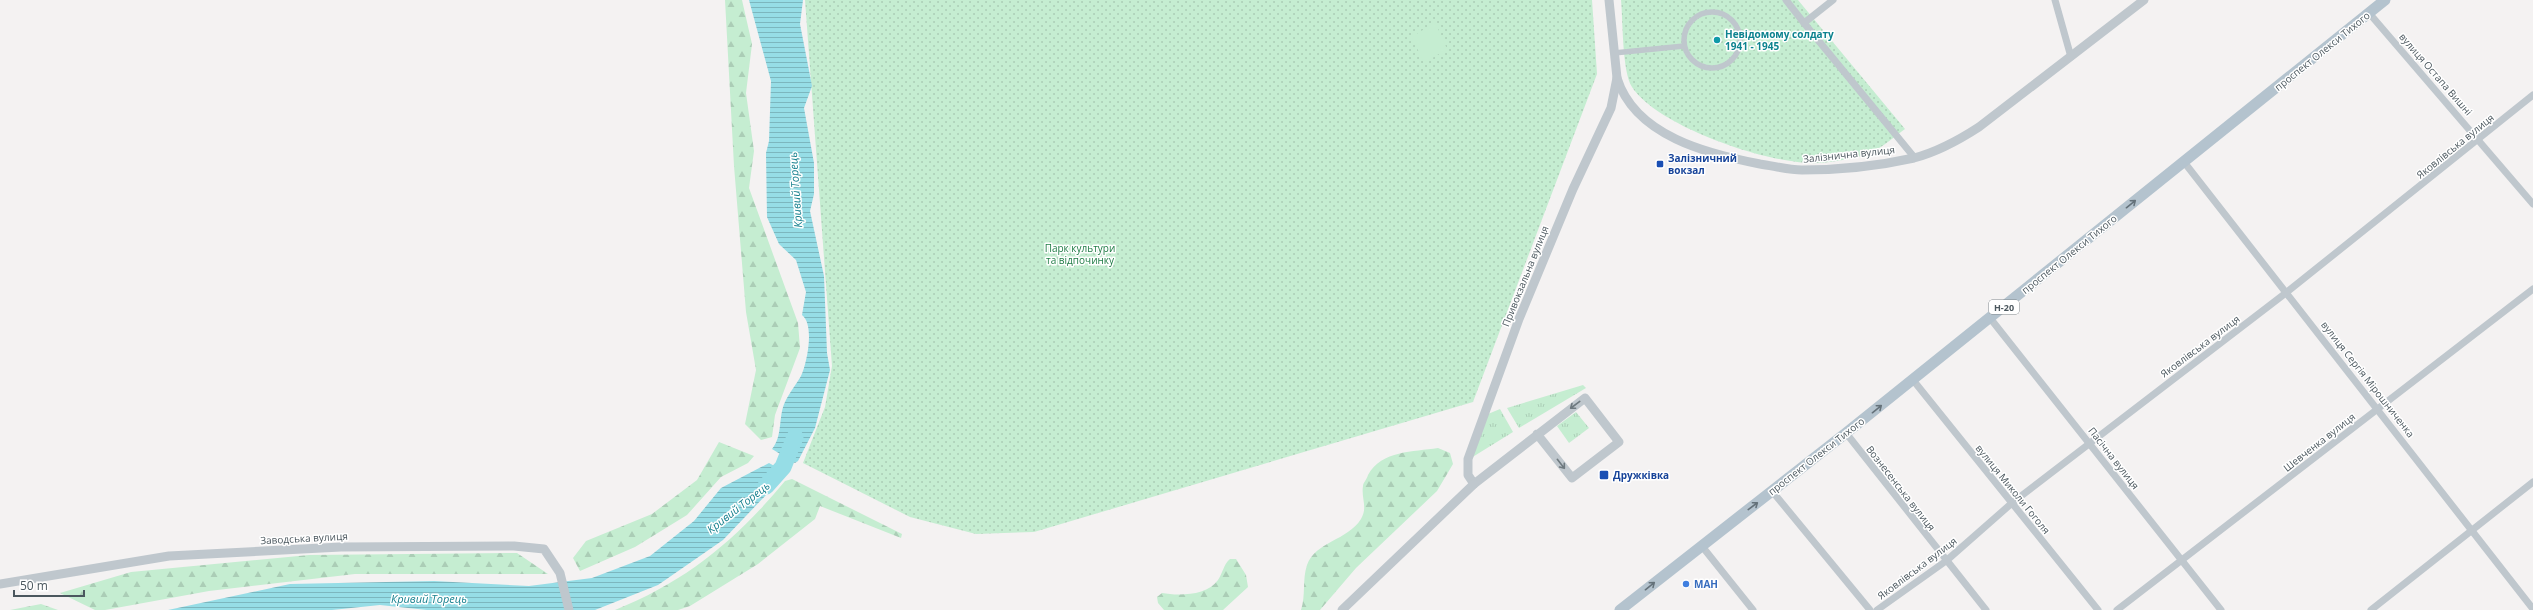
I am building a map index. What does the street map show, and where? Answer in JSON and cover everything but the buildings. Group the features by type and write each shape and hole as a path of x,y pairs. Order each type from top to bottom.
{"main road":[{"name":"проспект Олекси Тихого","path":"1620,610 1701,545 1846,434 2385,0"}],"street":[{"name":"Залізнична вулиця","path":"1609,0 1617,78 1630,104 1652,124 1683,142 1714,153 1749,162 1801,170 1838,168 1914,158 1958,140 1979,127 2144,0"},
{"path":"1786,0 1914,158"},
{"path":"1804,23 1833,0"},
{"path":"2055,0 2071,57"},
{"path":"1707,12 1725,15 1735,24 1740,37 1740,46 1733,59 1722,67 1712,69 1694,63 1684,46 1686,28 1698,15 1707,12"},
{"name":"вулиця Остапа Вишні","path":"2370,13 2533,204"},
{"path":"1614,53 1684,46"},
{"name":"Привокзальна вулиця","path":"1474,484 1468,475 1468,459 1521,313 1573,189 1611,108 1617,78"},
{"name":"Яковлівська вулиця","path":"1877,610 1946,561 2012,503 2287,292 2479,140 2533,95"},
{"name":"вулиця Сергія Мірошниченка","path":"2184,162 2378,408 2533,609"},
{"name":"Шевченка вулиця","path":"2117,610 2533,289"},
{"name":"Пасічна вулиця","path":"1990,318 2221,610"},
{"name":"вулиця Миколи Гоголя","path":"1913,380 2098,610"},
{"path":"1342,610 1474,484 1584,398 1619,442 1572,478 1538,434"},
{"name":"Вознесенська вулиця","path":"1846,434 1986,610"},
{"path":"2371,610 2533,482"},
{"path":"1772,491 1870,610"},
{"path":"1701,545 1753,610"},
{"name":"Заводська вулиця","path":"0,584 169,556 341,547 514,546 544,549 560,573 569,610"}],"green space":[{"path":"725,0 742,0 752,44 746,93 754,151 749,188 798,323 800,348 775,415 772,437 761,440 745,424 756,370 746,312 734,166"},
{"name":"Парк культури та відпочинку","path":"805,0 1592,0 1597,74 1473,402 1034,532 976,534 910,517 803,463 825,407 832,366"},
{"path":"1621,0 1798,0 1905,129 1881,147 1867,154 1831,162 1819,163 1799,162 1774,158 1746,151 1690,129 1666,116 1646,102 1632,87 1626,70"},
{"path":"1435,22 1447,49 1424,63 1412,37"},
{"path":"1583,385 1586,388 1519,428 1507,408"},
{"path":"1500,409 1513,432 1471,458 1488,414"},
{"path":"1576,412 1589,428 1569,443 1557,426"},
{"path":"719,442 754,456 748,463 721,477 687,515 635,547 580,571 573,558 586,541 652,514 697,480"},
{"path":"1438,448 1450,453 1453,464 1437,491 1356,568 1320,610 1301,610 1307,565 1311,557 1324,546 1348,532 1361,519 1364,510 1363,485 1374,467 1381,461 1399,454"},
{"path":"792,479 902,534 901,538 820,506 815,519 758,564 690,606 678,610 615,610 641,599 665,586 709,557 748,522 785,481"},
{"path":"517,553 548,574 355,574 209,591 105,610 95,610 60,593 131,572 309,555"},
{"path":"1230,559 1236,559 1246,575 1248,587 1223,610 1164,610 1158,603 1157,597 1162,593 1192,594 1207,589 1218,580"},
{"path":"41,604 58,610 10,610"}],"water":[{"path":"749,0 803,0 800,24 812,86 804,108 814,163 814,194 810,211 824,276 827,353 830,370 815,428 798,461 795,463 772,449 778,438 785,402 801,376 806,362 809,335 806,320 802,315 806,292 796,260 779,244 767,217 766,153 769,141 771,81"},
{"path":"769,463 787,473 723,540 658,585 595,610 427,610 380,605 332,610 168,610 290,584 434,581 529,586 592,578 650,556 694,521 721,488"}],"waterway":[{"name":"Кривий Торець","path":"766,486 783,467 795,437"}],"place":[{"name":"Невідомому солдату 1941 - 1945","path":"1717,40"},
{"name":"Залізничний вокзал","path":"1660,164"},
{"name":"Дружківка","path":"1604,475"},
{"name":"МАН","path":"1686,584"}]}
